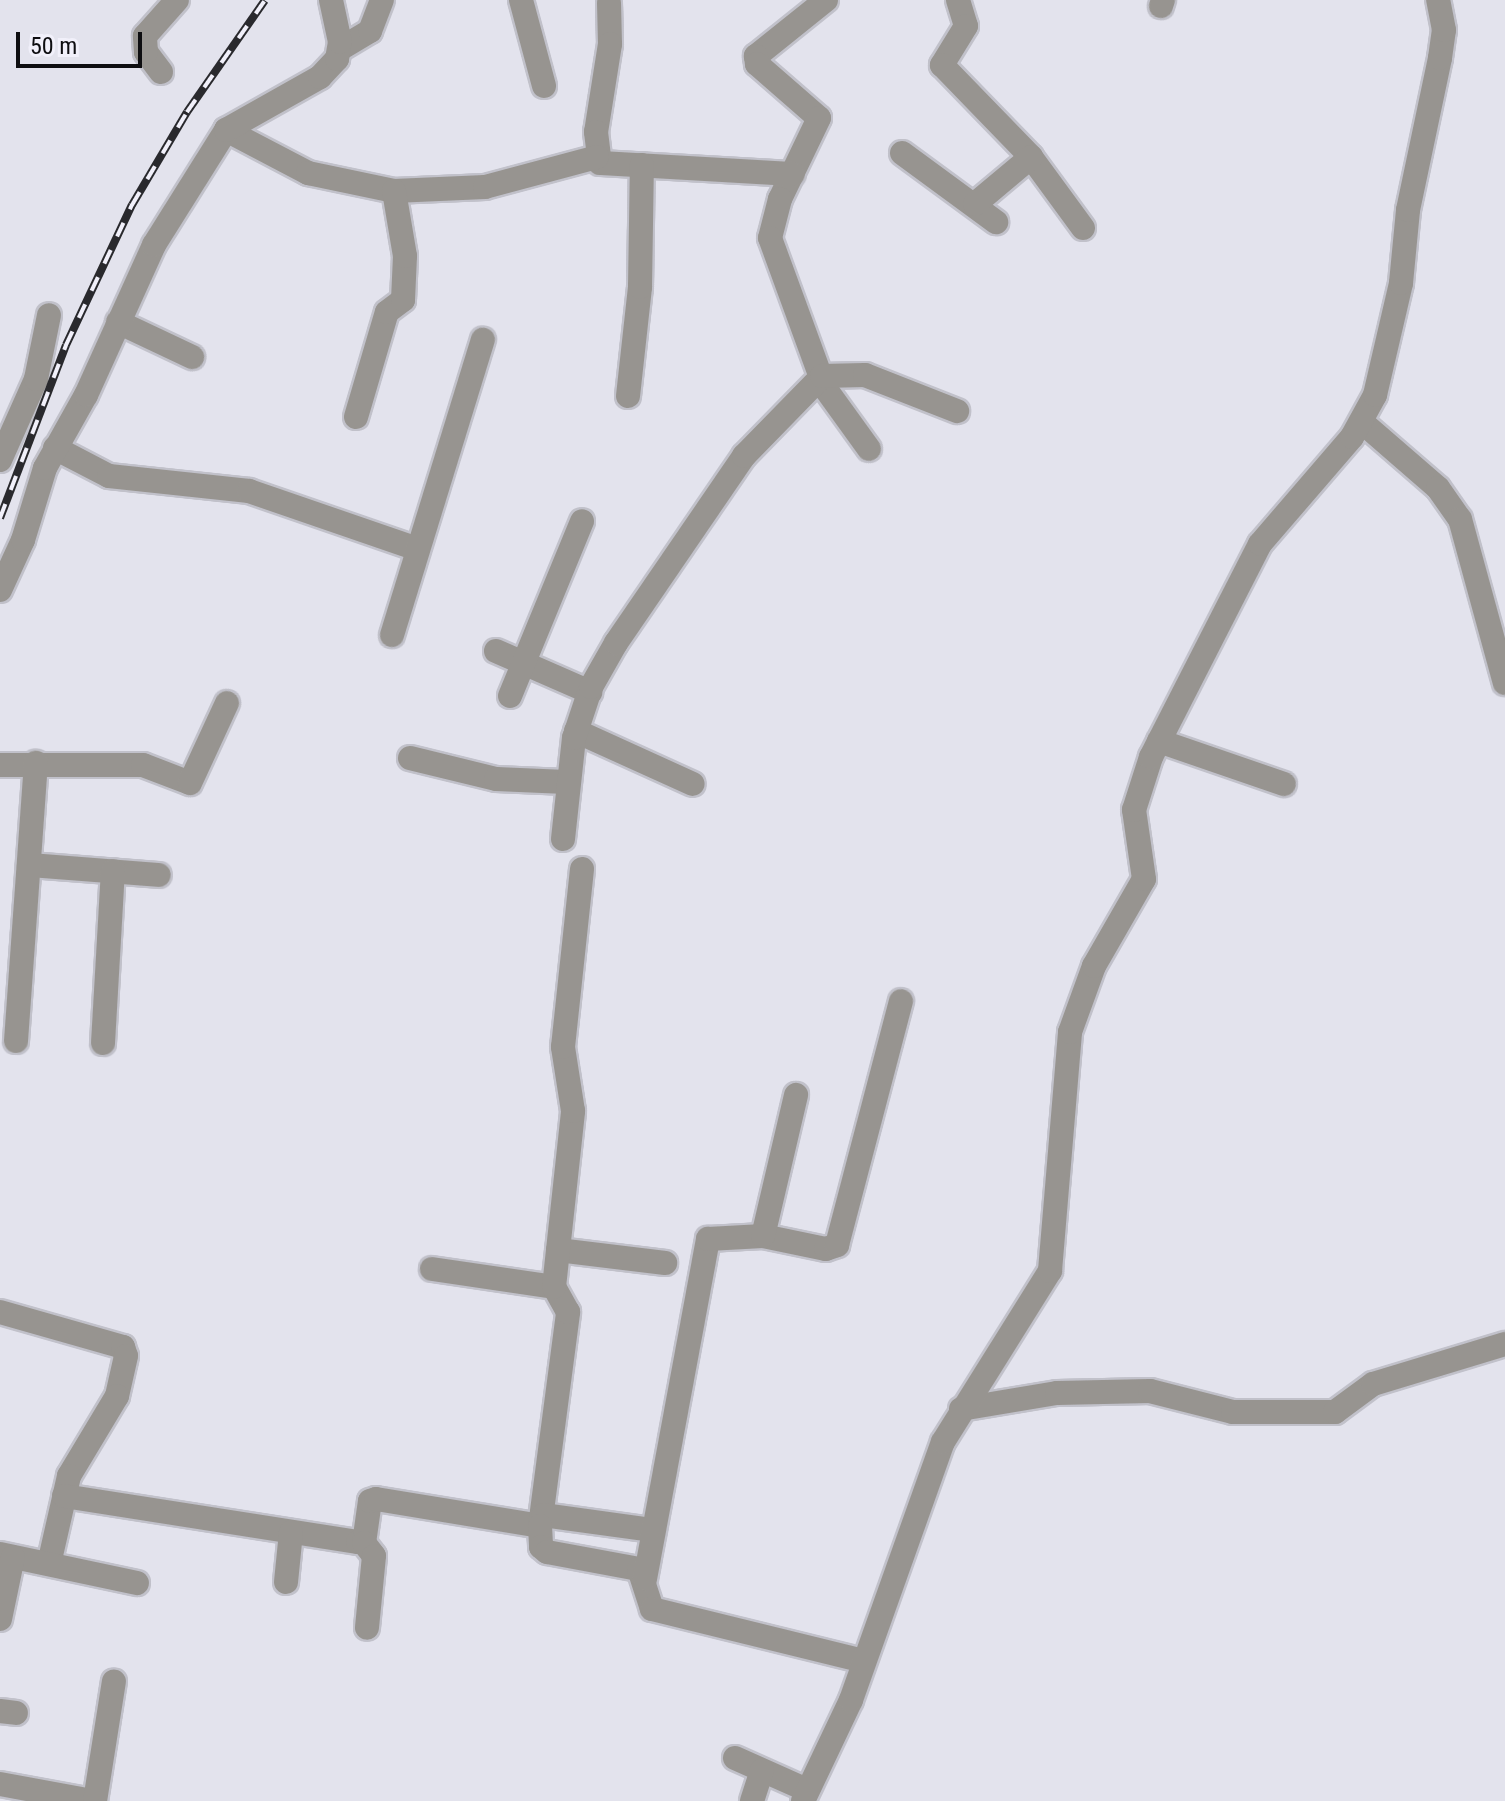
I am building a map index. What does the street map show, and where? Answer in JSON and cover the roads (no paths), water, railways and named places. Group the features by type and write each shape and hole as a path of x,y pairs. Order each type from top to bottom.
{"street":[{"path":"161,72 146,52 145,36 177,0"},
{"path":"331,0 340,49"},
{"path":"0,590 55,448 154,245 226,130 320,77 340,49 370,31 382,0"},
{"path":"521,0 544,86"},
{"path":"826,0 756,56 757,64 818,113 815,133 774,216 770,238 774,261 811,338 822,376 838,410 869,449"},
{"path":"958,0 966,26 942,65 1031,157 1083,228"},
{"path":"735,1758 805,1796 864,1661 912,1519 961,1409 1050,1271 1070,1032 1094,966 1144,879 1134,810 1159,741 1260,544 1363,423 1375,395 1401,283 1408,210 1444,30 1438,0"},
{"path":"609,3 597,157 600,163 793,174"},
{"path":"226,130 308,173 394,191 485,187 597,157"},
{"path":"902,153 996,222"},
{"path":"975,204 1031,157"},
{"path":"628,396 640,287 642,165"},
{"path":"356,417 387,312 403,300 405,256 394,191"},
{"path":"0,460 5,432 36,379 49,315"},
{"path":"118,322 192,357"},
{"path":"392,635 483,340"},
{"path":"563,839 566,782 576,731 590,692 616,643 728,475 822,376 875,378 957,411"},
{"path":"1363,423 1438,488 1460,519 1505,683"},
{"path":"55,448 109,476 249,491 417,549"},
{"path":"510,696 582,521"},
{"path":"496,651 590,692"},
{"path":"0,765 143,765 190,783 227,703"},
{"path":"576,731 693,784"},
{"path":"1159,741 1284,784"},
{"path":"410,758 496,779 566,782"},
{"path":"16,1041 36,763"},
{"path":"29,865 159,875"},
{"path":"582,869 563,1047 573,1111 554,1287 568,1312 540,1541 547,1552 639,1569 645,1579 652,1609 864,1661"},
{"path":"103,1043 113,871"},
{"path":"645,1579 708,1239 763,1236 826,1249 837,1245 901,1001"},
{"path":"763,1236 796,1095"},
{"path":"558,1250 665,1263"},
{"path":"432,1269 554,1287"},
{"path":"0,1312 123,1347 117,1396 69,1476 49,1564"},
{"path":"961,1409 1057,1393 1150,1391 1233,1412 1335,1412 1373,1384 1505,1344"},
{"path":"64,1496 364,1543 374,1556 367,1628"},
{"path":"364,1543 370,1501 376,1499 542,1520 653,1530"},
{"path":"286,1582 291,1532"},
{"path":"0,1619 6,1556 137,1583"},
{"path":"0,1784 93,1801 114,1681"},
{"path":"752,1801 762,1771"}],"railway":[{"path":"0,518 66,345 132,205 187,112 265,0"}]}
